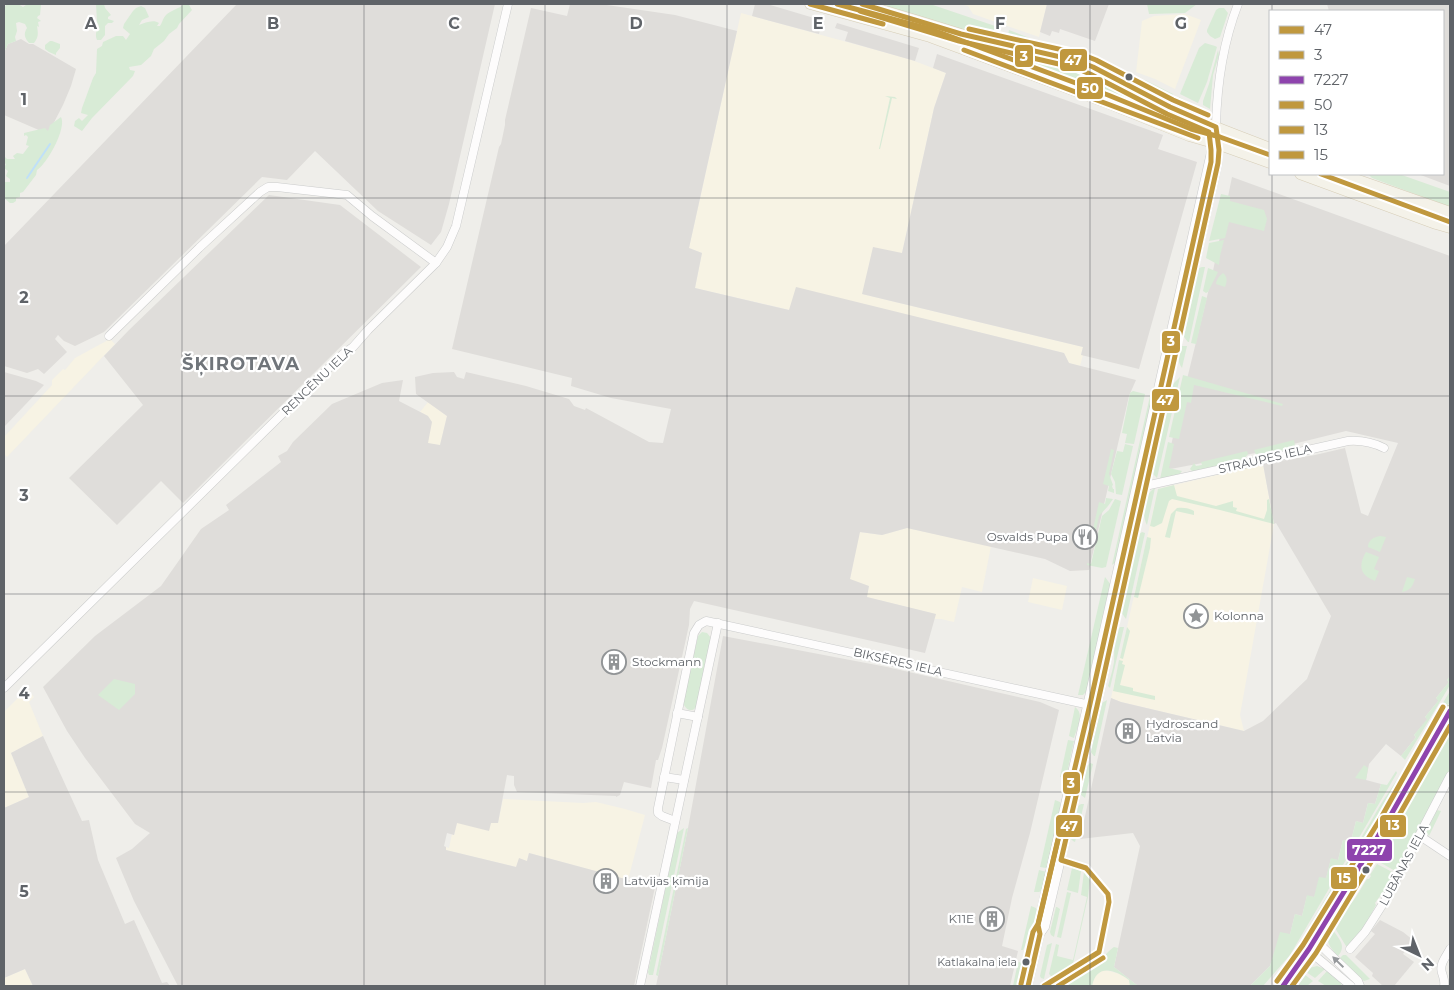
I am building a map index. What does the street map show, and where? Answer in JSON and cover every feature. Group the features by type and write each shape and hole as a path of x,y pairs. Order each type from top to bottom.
{"highway":[{"path":"1434,742 1450,711"},
{"path":"1434,742 1450,722"}],"main road":[{"path":"810,4 930,37 1189,136 1269,163"},
{"path":"862,4 880,6 961,34 1078,61 1170,108 1269,148"},
{"path":"1028,74 1049,77 1090,89 1096,85 1098,79 1093,67"},
{"path":"1303,175 1450,229"},
{"path":"1344,175 1450,212"},
{"path":"1283,986 1308,950 1434,742"}],"street":[{"name":"RENCĒNU IELA","path":"4,688 343,354 353,347 436,263 447,247 456,226 508,4"},
{"path":"1028,986 1040,934 1045,927 1097,706 1220,154 1217,144 1216,127 1220,71 1224,44 1238,4"},
{"path":"1040,934 1038,926 1149,427 1211,152 1217,144"},
{"path":"110,336 199,248 260,192 268,187 347,195 372,216 436,263"},
{"path":"1149,427 1158,429"},
{"name":"STRAUPES IELA","path":"1145,486 1348,441 1359,440 1384,448"},
{"name":"BIKSĒRES IELA","path":"677,714 694,633 699,625 706,621 1097,706"},
{"path":"640,986 718,623"},
{"path":"675,821 658,813 658,808 677,714 698,717"},
{"path":"664,776 684,780"},
{"name":"LUBĀNAS IELA","path":"1350,948 1363,935 1377,915 1450,776"},
{"path":"1420,836 1450,856"},
{"path":"1314,939 1358,981 1360,986"},
{"path":"1444,986 1445,980 1441,972 1441,965 1450,949"},
{"path":"1308,950 1351,986"}],"shaded area":[{"path":"237,4 495,4 441,232 431,245 378,211 315,151 287,180 262,177 104,332 75,346 64,341 58,335 55,339 67,352 44,374 38,369 27,373 4,366 4,246"},
{"path":"570,4 600,4 675,15 737,31 689,248 702,253 695,288 789,310 796,287 1064,353 1069,363 1136,380 1129,396 1089,570 1070,571 1045,559 907,528 882,535 860,532 850,579 869,586 867,597 936,614 925,653 694,601 690,609 689,625 662,748 658,760 656,760 651,788 624,782 620,795 616,797 517,792 514,785 514,776 507,775 498,823 491,823 489,831 457,823 454,835 447,833 444,846 446,850 516,867 519,858 527,861 529,853 655,887 634,986 178,986 134,901 116,858 132,849 150,833 135,824 85,758 67,731 43,687 95,636 161,586 201,529 229,510 226,505 281,462 278,456 287,451 293,442 332,404 382,383 403,380 399,401 428,416 432,422 428,443 440,445 447,416 416,394 415,377 433,373 454,372 457,377 464,379 466,372 526,386 569,399 574,406 585,410 586,408 649,442 663,443 671,409 611,398 571,386 572,378 452,349 531,8 567,16"},
{"path":"755,4 767,4 814,18 815,15 823,17 819,34 752,16"},
{"path":"959,4 1047,4 1039,37 973,14 968,6"},
{"path":"1047,4 1109,4 1095,41 1060,29 1059,33 1052,31 1050,36 1040,32"},
{"path":"1327,4 1450,4 1450,186 1421,175 1444,175 1444,10 1329,10"},
{"path":"741,13 909,59 946,73 934,108 902,253 862,294 1083,347 1080,366 1069,363 1064,353 796,288 790,310 695,288 702,253 689,248"},
{"path":"1185,14 1201,20 1175,89 1136,72 1142,21 1154,16"},
{"path":"837,23 919,48 915,61 845,41 848,32 835,28"},
{"path":"21,39 76,69 63,105 48,134 4,115 4,53 8,44"},
{"path":"937,54 1163,135 1158,149 1197,162 1139,369 1081,355 1083,347 862,294 873,247 902,253 934,108 946,73 933,68"},
{"path":"1232,177 1450,256 1450,676 1447,680 1449,682 1436,698 1439,700 1425,717 1428,719 1414,735 1416,737 1401,756 1386,744 1369,764 1366,780 1381,784 1375,804 1368,803 1363,823 1356,821 1351,841 1343,840 1338,860 1331,859 1326,879 1314,897 1307,896 1302,916 1295,914 1290,935 1274,954 1270,966 1250,986 1138,986 1114,967 1140,846 1133,833 1080,839 1111,698 1244,731 1263,721 1307,679 1331,616 1276,523 1274,524 1263,464 1345,448 1361,513 1368,516 1398,443 1346,431 1261,452 1165,470 1212,276"},
{"path":"269,195 340,205 421,267 183,503 161,481 117,525 69,478 143,405 104,356"},
{"path":"110,339 115,344 7,457 4,454 4,437 52,385 52,380 63,369 65,370 75,358"},
{"path":"4,372 44,385 4,427"},
{"path":"428,402 447,416 440,446 427,443 428,416 420,412"},
{"path":"1263,464 1274,524 1240,715 1244,731 1111,698 1158,489"},
{"path":"907,528 991,546 982,592 962,587 954,622 934,619 935,614 866,597 850,579 859,532 882,535"},
{"path":"1033,578 1067,586 1062,610 1028,602"},
{"path":"723,636 887,667 1040,702 1059,710 1030,833 1012,898 1002,946 1018,951 1010,986 656,986 688,828"},
{"path":"27,689 34,697 29,702 43,736 11,753 29,797 4,808 4,712"},
{"path":"43,736 82,821 89,820 98,860 125,924 134,920 162,983 167,982 170,986 33,986 25,969 4,978 4,808 29,797 11,753"},
{"path":"503,799 596,802 645,815 628,880 529,853 527,861 516,867 445,850 446,847 449,848 457,823 498,823"},
{"path":"1380,920 1403,932 1413,940 1403,954 1414,962 1394,986 1383,986 1372,976 1373,973 1355,957 1375,934 1371,931"},
{"path":"25,969 33,986 4,986 4,978"},
{"path":"1105,970 1120,974 1129,980 1130,986 1092,986 1095,976"}],"green space":[{"path":"7,4 18,4 23,7 26,4 41,5 40,15 37,18 41,21 38,22 38,33 34,43 29,43 26,38 25,32 27,28 25,24 16,23 16,41 8,44 4,53 4,8"},
{"path":"96,4 104,4 111,15 108,19 114,21 105,26 105,35 101,40 97,40 96,36 99,26"},
{"path":"184,4 193,4 189,5 192,10 177,28 154,49 151,56 141,65 129,67 130,70 135,71 133,76 92,118 82,131 74,126 75,121 79,118 82,121 88,115 81,113 82,108 96,73 97,49 102,46 103,42 116,36 123,36 126,40 130,34 123,28 124,24 136,8 141,6 145,8 149,17 142,20 139,25 154,21 159,23 157,26 160,26 166,15"},
{"path":"849,4 972,40 1090,69 1094,76 1092,82 1084,86 1049,74 1022,68 846,9"},
{"path":"885,4 930,4 1001,28 999,33 994,36 975,34 890,8"},
{"path":"1147,4 1197,4 1185,13 1149,14"},
{"path":"1224,8 1228,13 1220,37 1215,39 1210,36 1207,30 1216,10"},
{"path":"1009,30 1047,45 1042,48 1011,41 1008,36"},
{"path":"50,41 60,44 56,55 45,49 45,45"},
{"path":"1205,43 1217,47 1207,82 1198,103 1180,94 1199,48"},
{"path":"1218,50 1219,55 1213,75 1210,109 1203,105 1203,101"},
{"path":"1101,76 1193,120 1190,129 1091,93 1100,84"},
{"path":"1145,80 1173,94 1171,98 1162,99 1142,85"},
{"path":"885,96 897,99 892,98 879,149 890,98"},
{"path":"1179,97 1195,106 1196,113 1181,107"},
{"path":"61,117 59,137 51,153 23,192 20,193 20,197 16,198 16,201 13,203 10,203 4,198 4,182 10,182 10,179 6,176 8,171 4,168 6,164 4,163 4,157 15,159 13,156 17,153 23,154 29,146 26,145 28,137 24,136 24,133 45,128 48,131 50,125"},
{"path":"1235,141 1269,153 1269,158 1235,145"},
{"path":"1214,164 1194,250 1194,249"},
{"path":"1318,175 1330,175 1450,218 1450,222"},
{"path":"1369,175 1402,175 1450,192 1450,207 1372,178"},
{"path":"1221,194 1230,196 1230,201 1264,210 1267,219 1264,231 1229,222 1225,238 1209,241"},
{"path":"1224,240 1219,265 1206,258 1209,243"},
{"path":"1205,267 1188,342 1184,337 1199,268"},
{"path":"1208,268 1218,272 1206,293 1203,291"},
{"path":"1223,273 1227,280 1225,287 1216,284 1218,278"},
{"path":"1202,296 1207,298 1196,344 1191,343"},
{"path":"1182,346 1187,346 1182,368 1179,363 1179,357"},
{"path":"1183,375 1283,404 1282,406 1194,385 1191,403 1187,402 1179,439 1169,437"},
{"path":"1180,377 1157,478 1153,474 1153,470 1173,384"},
{"path":"1133,391 1145,394 1134,444 1125,443 1127,434 1122,433 1130,393"},
{"path":"1150,396 1152,400 1117,561 1112,565"},
{"path":"1152,435 1154,435 1124,567 1122,567"},
{"path":"1294,440 1295,446 1293,448 1260,456 1256,455 1254,450"},
{"path":"1168,442 1174,444 1169,468 1182,471 1178,476 1160,479"},
{"path":"1125,444 1133,446 1122,495 1116,494 1115,482 1111,474 1117,451 1123,452"},
{"path":"1111,449 1114,450 1109,474 1114,493 1108,491 1109,486 1103,484"},
{"path":"1247,451 1248,454 1244,459 1193,472 1190,469 1194,463 1196,466 1202,465 1201,462"},
{"path":"1174,485 1177,496 1216,506 1233,501 1233,507 1237,508 1236,511 1264,519 1267,510 1267,500 1269,499 1274,524 1172,499 1169,501 1162,523 1154,527 1150,526 1158,489"},
{"path":"1155,488 1147,525 1144,516 1146,499 1148,494"},
{"path":"1106,498 1113,499 1099,516 1093,544 1090,543 1099,502 1105,504"},
{"path":"1115,499 1121,501 1106,567 1087,565 1087,563 1091,564 1102,516 1109,510"},
{"path":"1177,508 1190,509 1194,511 1194,515 1176,511 1170,538 1165,537 1171,514"},
{"path":"1142,532 1145,533 1126,619 1121,612 1138,535"},
{"path":"1380,536 1386,537 1380,552 1368,547 1372,539"},
{"path":"1147,537 1151,538 1150,548 1138,598 1134,597"},
{"path":"1366,552 1379,557 1374,569 1379,571 1375,581 1366,576 1362,570 1361,566"},
{"path":"1105,577 1111,585 1087,691 1083,695 1078,695"},
{"path":"1407,577 1415,579 1411,588 1402,592"},
{"path":"1119,580 1121,581 1098,685 1096,684"},
{"path":"1120,627 1124,627 1110,688 1108,686 1114,662 1115,639"},
{"path":"1127,627 1130,631 1123,659 1120,658"},
{"path":"702,632 707,633 711,638 696,707 690,710 686,708 683,702 698,636"},
{"path":"1119,660 1123,661 1122,664 1125,665 1120,685 1133,688 1133,691 1155,696 1155,700 1113,691"},
{"path":"1450,676 1450,685 1405,760 1401,756 1416,737 1414,735 1438,701 1436,698 1449,682 1447,680"},
{"path":"114,679 135,684 135,694 119,710 98,695"},
{"path":"1450,691 1450,702 1415,760 1408,762"},
{"path":"1107,700 1094,756 1090,751 1100,706"},
{"path":"1075,707 1080,717 1074,738 1069,736"},
{"path":"1089,716 1075,782 1074,782 1088,718"},
{"path":"1450,729 1450,769 1397,872 1374,859 1381,842 1440,742"},
{"path":"1068,740 1074,741 1066,778 1060,777"},
{"path":"1090,763 1093,764 1085,798 1081,795 1081,792 1087,766"},
{"path":"1364,765 1368,768 1366,780 1355,778"},
{"path":"1404,769 1407,773 1361,852 1319,911 1294,962 1290,959 1381,804"},
{"path":"1396,771 1397,773 1290,955 1263,986 1250,986 1270,966 1280,932 1290,934 1295,914 1302,916 1307,895 1314,897 1319,877 1326,878 1331,858 1338,860 1343,840 1351,841 1356,821 1363,823 1368,803 1375,804 1381,784 1387,785"},
{"path":"1055,800 1060,802 1061,807 1046,868 1040,867"},
{"path":"1084,804 1075,842 1070,838 1078,806"},
{"path":"1437,810 1441,811 1429,836 1426,832"},
{"path":"684,828 653,975 649,975 648,972 677,833"},
{"path":"688,828 658,976 656,975 686,829"},
{"path":"1377,864 1396,874 1375,903 1376,905 1361,933 1346,946 1335,928 1336,923 1367,879 1369,879"},
{"path":"1072,868 1081,871 1078,893 1067,890"},
{"path":"1039,870 1047,872 1043,890 1034,892"},
{"path":"1084,872 1090,879 1088,897 1073,964 1052,977 1049,974 1056,944 1059,945 1057,956 1073,960 1087,897 1081,895"},
{"path":"1067,892 1071,893 1061,938 1057,937"},
{"path":"1031,906 1036,908 1037,916 1029,931 1024,948 1021,950"},
{"path":"1056,907 1060,909 1054,937 1050,932"},
{"path":"1331,927 1342,945 1338,956 1328,943"},
{"path":"1052,943 1044,979 1040,976 1047,945"},
{"path":"1114,947 1118,948 1114,967 1138,986 1130,986 1129,980 1118,973 1102,971 1094,979 1092,986 1057,986 1103,957"},
{"path":"1346,955 1370,979 1364,981 1340,958"},
{"path":"1018,962 1025,963 1020,986 1013,986"},
{"path":"1317,966 1325,969 1315,978 1306,972 1309,968"},
{"path":"1327,971 1342,986 1326,986 1318,981"},
{"path":"1304,974 1313,981 1307,986 1294,986"}],"waterway":[{"path":"27,178 50,144"}],"transit line":[{"name":"47","path":"810,4 883,24"},
{"name":"50","path":"837,4 933,30 1108,95 1191,129 1269,155"},
{"name":"47","path":"862,4 961,34 1078,61 1170,107 1216,127 1219,150 1218,163 1061,860 1086,868 1108,894 1109,902 1099,952 1044,986"},
{"name":"3","path":"860,11 959,41 1076,68 1167,114 1209,132 1211,162 1090,704 1038,924 1033,932 1021,984"},
{"name":"50","path":"969,29 1081,54 1173,100 1208,115"},
{"name":"47","path":"964,50 1198,138"},
{"name":"50","path":"1324,175 1450,222"},
{"name":"15","path":"1277,981 1303,945 1382,816 1443,707"},
{"name":"7227","path":"1283,986 1309,949 1388,820 1450,711"},
{"name":"13","path":"1292,986 1316,953 1394,824 1450,726"},
{"name":"47","path":"1028,986 1040,934 1038,925 1058,840"},
{"name":"3","path":"1058,986 1103,958"}],"place":[{"name":"Osvalds Pupa","path":"1085,537"},
{"name":"Kolonna","path":"1196,616"},
{"name":"Stockmann","path":"614,662"},
{"name":"Hydroscand Latvia","path":"1128,731"},
{"name":"Latvijas ķīmija","path":"606,881"},
{"name":"K11E","path":"992,919"},
{"name":"Katlakalna iela","path":"1026,962"}],"district":[{"name":"ŠĶIROTAVA","path":"241,364"}]}
